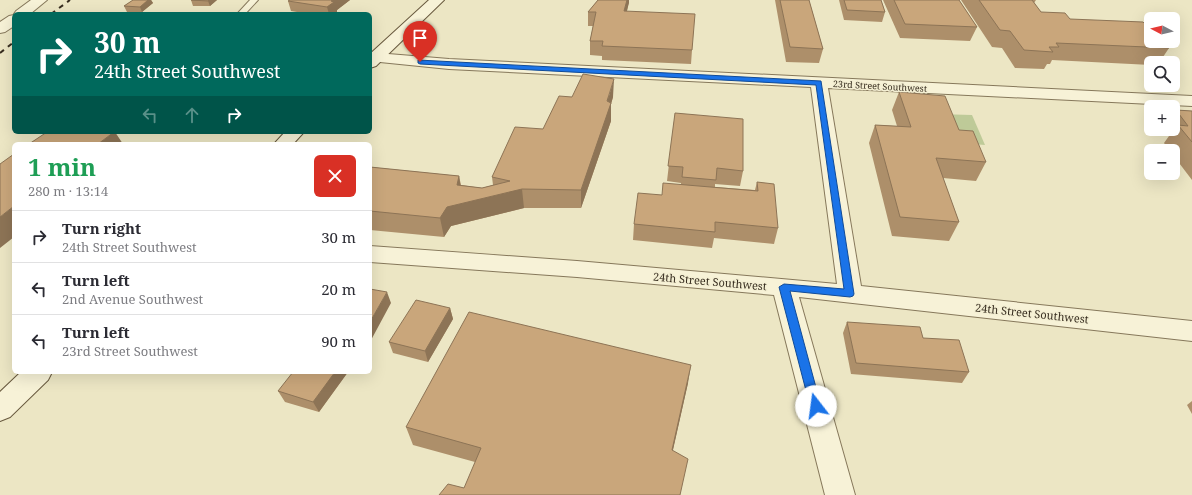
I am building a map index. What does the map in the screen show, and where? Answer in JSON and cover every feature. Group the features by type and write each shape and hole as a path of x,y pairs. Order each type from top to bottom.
{"street":[{"path":"24,12 40,0"},
{"path":"372,59 437,0"},
{"path":"0,29 12,20"},
{"name":"23rd Street Southwest","path":"372,59 1192,101"},
{"path":"819,83 850,294"},
{"path":"284,142 293,134"},
{"name":"24th Street Southwest","path":"372,254 577,269 784,287 1192,331"},
{"path":"784,287 840,495"},
{"path":"0,409 38,374"}],"lane":[{"path":"243,12 254,0"}],"green space":[{"path":"937,114 972,115 985,145 948,142"}],"building":[{"path":"133,0 148,0 140,7 124,6"},
{"path":"333,0 331,1 334,2 327,7 288,1"},
{"path":"598,0 627,0 624,11 695,14 692,50 602,46 603,41 590,41 596,12 588,12"},
{"path":"780,0 809,0 823,49 790,47"},
{"path":"844,0 881,0 885,12 847,10"},
{"path":"894,0 959,0 977,27 905,24"},
{"path":"979,0 1032,0 1041,12 1065,13 1070,19 1143,22 1144,47 1056,43 1059,47 1049,47 1053,52 1024,50 1010,31 1000,30"},
{"path":"583,74 614,79 607,101 611,103 581,190 522,189 447,207 440,218 372,211 372,167 459,176 457,185 482,188 510,181 492,177 515,127 543,129 559,96 572,97"},
{"path":"899,92 945,96 959,130 973,131 986,162 936,158 959,222 900,217 875,125 911,127"},
{"path":"1180,110 1192,111 1192,142 1180,127 1180,125 1188,126 1180,115"},
{"path":"675,113 743,119 743,171 717,168 716,180 682,177 683,167 668,166"},
{"path":"44,134 111,134 101,142 32,142"},
{"path":"12,155 12,208 0,217 0,164"},
{"path":"757,182 774,184 778,228 715,222 715,232 634,224 638,193 662,195 663,183 758,191"},
{"path":"372,289 387,292 372,318"},
{"path":"416,300 450,308 425,351 389,342"},
{"path":"469,312 691,365 672,450 688,459 680,495 439,495 448,484 464,488 481,448 406,427"},
{"path":"847,322 920,327 923,338 959,340 969,372 856,363"},
{"path":"291,374 334,374 313,402 278,391"}],"railway":[{"path":"54,12 70,0"},
{"path":"0,53 12,44"}],"route":[{"path":"420,62 819,83 850,294 784,287 816,406"}]}
